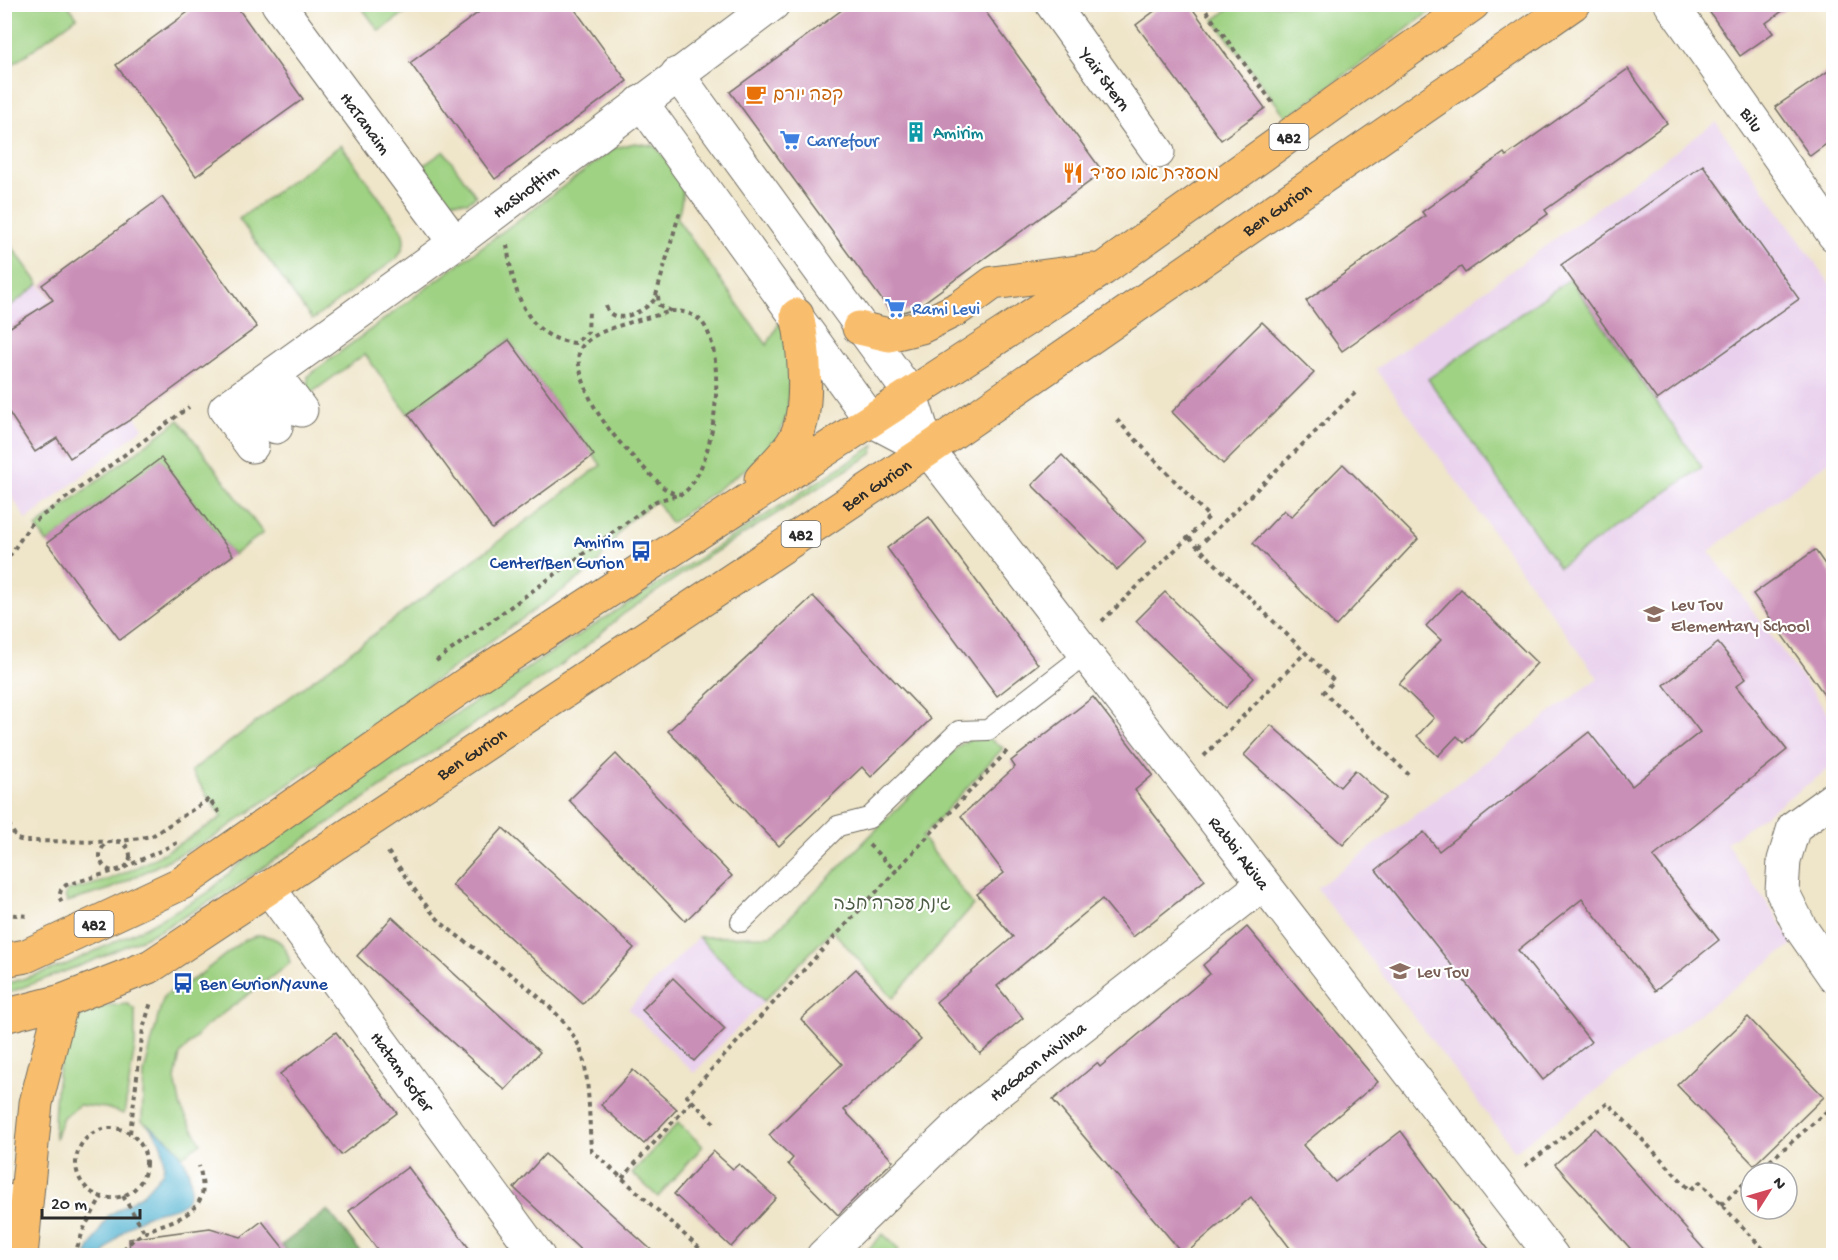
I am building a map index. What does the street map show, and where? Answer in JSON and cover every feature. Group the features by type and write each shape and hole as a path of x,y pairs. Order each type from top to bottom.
{"main road":[{"name":"482","path":"12,955 182,882 469,682 1103,268 1473,4"},
{"name":"Ben Gurion","path":"4,1016 62,1001 150,966 928,450 1573,4"},
{"path":"859,327 889,335 921,327 959,308 993,283 1035,280 1103,268"},
{"path":"732,512 794,442 801,416 805,385 805,350 797,315"},
{"path":"20,1256 36,1103 62,1001"}],"street":[{"name":"HaTanaim","path":"278,4 454,243"},
{"name":"HaShoftim","path":"261,383 277,428 225,410 261,383 454,243 773,4"},
{"name":"Yair Stern","path":"1052,4 1158,152"},
{"name":"Bilu","path":"1671,4 1832,229"},
{"path":"677,74 859,327 911,395 928,450"},
{"path":"640,102 797,315 871,420 928,450"},
{"name":"Rabbi Akiva","path":"928,450 1090,641 1263,884 1552,1256"},
{"path":"1833,798 1794,827 1784,860 1782,891 1800,927 1833,976"},
{"name":"HaGaon MiVilna","path":"823,1256 972,1112 1263,884"},
{"name":"Hatam Sofer","path":"268,886 538,1256"},
{"path":"4,1200 20,1256"}],"lane":[{"path":"741,922 838,826 869,818 959,731 988,730 1090,641"}],"path":[{"path":"1201,4 1295,133"},
{"path":"606,306 609,313 617,317 628,316 648,308 657,292 682,203"},
{"path":"506,240 512,280 521,304 536,327 560,342 575,343 584,340 601,333 671,312 686,312 700,320 709,334 714,351 716,392 712,423 699,474 694,484 682,494 673,493 664,488 614,436 586,392 580,370 579,349 584,340 588,332 589,311"},
{"path":"657,292 659,305 671,312"},
{"path":"1198,547 1355,393"},
{"path":"4,564 31,524 189,407"},
{"path":"1090,641 1209,517 1115,418"},
{"path":"1188,538 1334,681 1324,692 1408,774"},
{"path":"1199,760 1305,653"},
{"path":"714,1123 687,1096 1008,751"},
{"path":"4,816 17,839 24,841 116,842 123,844 130,855 128,864 121,869 108,869 100,857 106,844 116,842 152,836 209,799 223,817"},
{"path":"56,908 63,903 59,897 66,885 121,869 165,850"},
{"path":"388,852 441,923 550,1007 568,1028 579,1047 584,1063 591,1150 708,1256"},
{"path":"4,914 21,917 38,915"},
{"path":"130,1134 143,1029 153,998"},
{"path":"622,1178 692,1101"},
{"path":"1519,1170 1608,1103 1690,1190 1700,1182 1767,1253 1765,1256"},
{"path":"1770,1161 1833,1105"},
{"path":"119,1129 130,1134 138,1141 147,1163 139,1185 123,1196 102,1197 87,1189 80,1180 76,1168 80,1146 97,1131 119,1129"},
{"path":"117,1256 130,1242 145,1233 184,1217 196,1208 202,1192 200,1166"},
{"path":"1721,1205 1739,1189"},
{"path":"123,1196 145,1233"},
{"path":"74,1256 85,1226 102,1197"}],"shaded area":[{"name":"Lev Tov Elementary School","path":"1716,122 1833,288 1833,458 1709,551 1833,720 1833,766 1726,843 1794,943 1515,1151 1317,888 1598,678 1376,369"},
{"path":"39,284 143,428 26,520 5,484 4,310"},
{"path":"698,937 764,1001 694,1073 628,1009"}],"green space":[{"path":"5,4 68,5 77,17 5,70"},
{"path":"360,5 416,5 379,31"},
{"path":"1235,5 1439,5 1287,118 1214,20"},
{"path":"635,143 655,146 676,172 683,195 677,219 767,345 779,323 790,339 788,413 778,438 766,454 671,523 656,501 626,523 594,568 214,837 111,889 67,902 65,895 68,890 108,880 128,871 168,851 222,817 191,771 601,465 509,340 408,414 365,354 307,396 308,376 615,148"},
{"path":"341,145 399,225 404,238 403,246 397,258 312,320 239,219"},
{"path":"444,151 476,196 468,202 449,201 423,166"},
{"path":"4,236 39,284 5,310 4,310"},
{"path":"1570,279 1702,467 1559,567 1428,379"},
{"path":"179,420 263,533 233,555 161,459 47,543 36,527"},
{"path":"875,445 872,454 704,559 622,615 577,654 233,888 161,930 92,961 8,993 7,984 65,965 144,928 206,894 238,865 378,764"},
{"name":"גינת עפרה חזה","path":"985,736 1003,748 922,837 973,905 893,998 832,930 764,1001 698,937 771,936 960,745 971,738"},
{"path":"259,935 277,940 284,946 290,963 205,1027 180,1054 175,1079 181,1108 201,1143 182,1156 174,1146 142,1121 144,1073 161,1005 165,995 197,977 244,940"},
{"path":"128,1004 135,1010 135,1046 124,1114 106,1108 79,1105 63,1117 55,1139 56,1089 63,1051 69,1034 86,1012 101,1007"},
{"path":"678,1123 703,1146 658,1197 632,1173"},
{"path":"328,1210 363,1255 290,1255 282,1245"},
{"path":"883,1234 899,1249 893,1255 863,1255"}],"water":[{"path":"147,1124 172,1144 184,1160 191,1184 187,1199 178,1207 155,1213 132,1224 113,1241 103,1255 86,1255 108,1216 143,1194 163,1172 164,1158 161,1146"}],"building":[{"path":"199,4 235,4 303,99 196,176 116,65"},
{"path":"490,4 571,4 627,81 495,179 410,63"},
{"name":"Amirim","path":"850,4 980,4 1103,172 916,308 893,315 730,92"},
{"path":"1164,4 1189,4 1265,108 1221,140 1136,25"},
{"path":"1704,4 1792,4 1766,23 1773,33 1740,56"},
{"path":"1833,68 1833,139 1810,156 1775,107"},
{"path":"1628,69 1667,123 1545,210 1548,214 1465,273 1461,267 1342,351 1306,301 1425,216 1422,212 1504,153 1506,156"},
{"path":"1703,165 1799,299 1657,400 1561,265"},
{"path":"162,197 257,327 133,418 70,458 57,438 35,452 4,405 4,331 53,300 42,285"},
{"path":"1262,322 1314,373 1223,464 1172,412"},
{"path":"509,340 594,455 492,529 408,414"},
{"path":"1062,455 1146,541 1117,570 1032,485"},
{"path":"161,458 233,555 120,640 47,543"},
{"path":"1343,464 1418,539 1336,626 1253,543 1284,510 1291,517"},
{"path":"929,517 1038,664 997,696 887,548"},
{"path":"1815,550 1833,576 1833,707 1753,594"},
{"path":"1461,589 1537,663 1464,743 1457,736 1438,756 1417,736 1434,718 1399,684 1441,640 1426,626"},
{"path":"1165,592 1254,678 1225,708 1136,621"},
{"path":"813,596 931,719 871,777 862,767 779,846 668,731"},
{"path":"1718,643 1746,678 1736,686 1787,750 1653,857 1719,940 1655,991 1582,899 1518,950 1591,1042 1543,1080 1376,870 1424,832 1439,851 1589,732 1632,786 1700,732 1664,685"},
{"path":"1093,697 1153,775 1135,790 1205,880 1133,937 1102,899 997,986 1023,1018 980,1054 936,1002 1013,937 977,894 1004,873 961,816 1015,767 1011,761"},
{"path":"1271,725 1340,787 1355,770 1386,798 1343,845 1244,755"},
{"path":"616,754 732,876 685,921 569,800"},
{"path":"503,828 634,948 583,1004 452,885"},
{"path":"392,917 540,1052 505,1090 357,956"},
{"path":"1247,927 1378,1082 1303,1145 1335,1182 1401,1131 1494,1256 1296,1256 1251,1197 1184,1255 1053,1100 1097,1063 1100,1067 1210,974 1203,965"},
{"path":"856,969 921,1040 844,1110 893,1161 838,1215 788,1164 793,1158 769,1135 842,1064 801,1019"},
{"path":"673,978 725,1029 694,1061 642,1010"},
{"path":"1748,1017 1824,1097 1758,1161 1750,1161 1677,1085"},
{"path":"336,1032 397,1113 341,1155 280,1074"},
{"path":"633,1070 677,1109 644,1144 601,1105"},
{"path":"1596,1128 1710,1256 1637,1256 1555,1164"},
{"path":"713,1151 733,1169 739,1164 776,1198 731,1247 674,1194"},
{"path":"545,1154 658,1256 587,1256 514,1188"},
{"path":"408,1167 475,1256 382,1256 349,1211"},
{"path":"262,1221 289,1255 130,1255 129,1239 210,1228 241,1237"}],"place":[{"name":"קפה יורם","path":"756,94"},
{"name":"Amirim","path":"916,132"},
{"name":"Carrefour","path":"790,140"},
{"name":"מסעדת אבו סעיד","path":"1073,173"},
{"name":"Rami Levi","path":"895,308"},
{"name":"Amirim Center/Ben Gurion","path":"641,551"},
{"name":"Lev Tov Elementary School","path":"1654,614"},
{"name":"Lev Tov","path":"1400,971"},
{"name":"Ben Gurion/Yavne","path":"183,983"}]}
